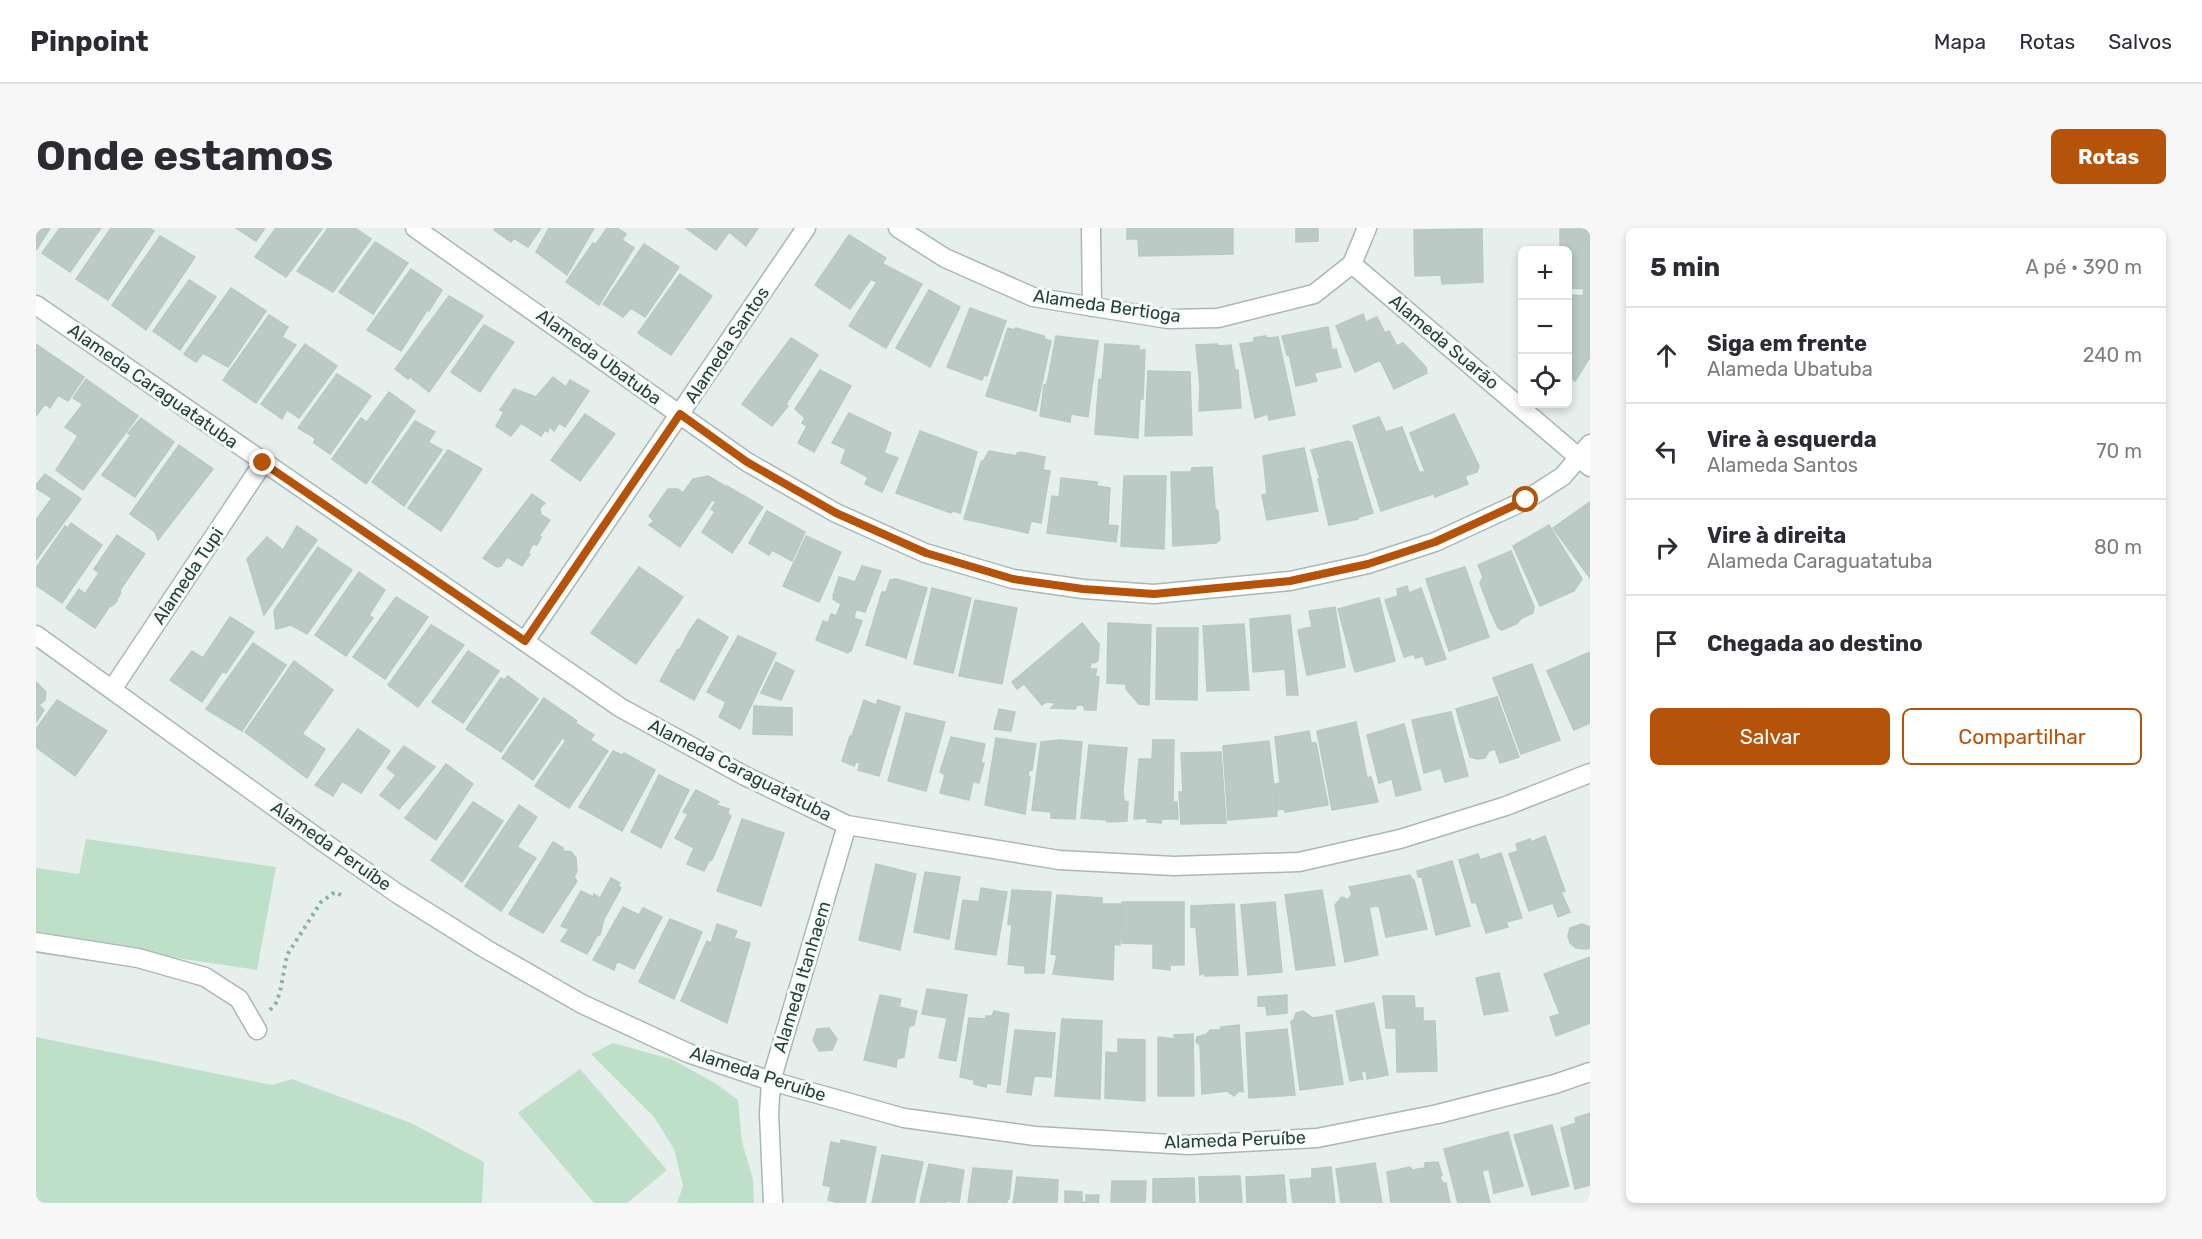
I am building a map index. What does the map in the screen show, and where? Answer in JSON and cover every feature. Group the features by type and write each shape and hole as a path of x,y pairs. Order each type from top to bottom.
{"street":[{"name":"Alameda Ubatuba","path":"415,228 747,462 836,513 926,553 1013,579 1083,589 1154,594 1290,581 1368,564 1435,542 1526,500 1563,476 1586,456"},
{"name":"Alameda Santos","path":"525,641 807,228"},
{"name":"Alameda Bertioga","path":"898,228 945,258 1033,297 1168,319 1218,318 1314,294 1352,264 1367,228"},
{"path":"1091,228 1092,307"},
{"name":"Alameda Suarão","path":"1352,264 1586,456"},
{"name":"Alameda Caraguatatuba","path":"36,305 621,708 745,776 847,825 1059,861 1174,866 1299,862 1400,839 1506,806 1590,773"},
{"name":"Alameda Tupi","path":"113,688 263,463"},
{"name":"Alameda Peruíbe","path":"36,635 113,688 319,839 398,894 486,949 582,1004 688,1053 771,1081 904,1118 1035,1136 1188,1144 1317,1138 1438,1114 1555,1084 1590,1072"},
{"name":"Alameda Itanhaem","path":"773,1203 769,1114 771,1081 847,825"},
{"path":"36,942 138,958 205,977 239,999 254,1025"}],"path":[{"path":"254,1025 276,1003 287,955 321,902 334,892 345,897"}],"green space":[{"path":"86,839 276,867 257,970 36,937 36,868 79,874"},
{"path":"36,1037 272,1085 292,1079 411,1123 484,1162 482,1203 36,1203"},
{"path":"613,1043 671,1059 715,1083 738,1100 742,1142 753,1179 754,1203 677,1203 683,1186 674,1149 654,1117 591,1054"},
{"path":"580,1069 667,1170 627,1203 594,1203 518,1113"}],"building":[{"path":"36,228 50,228 37,249 36,249"},
{"path":"60,228 101,228 70,272 42,253"},
{"path":"111,228 149,228 154,231 108,300 76,279"},
{"path":"236,228 265,228 256,241"},
{"path":"276,228 322,229 286,277 255,257"},
{"path":"328,228 355,228 371,239 333,292 297,271"},
{"path":"495,228 541,228 528,247 514,238 511,242 494,230"},
{"path":"549,228 594,228 567,275 536,252"},
{"path":"607,228 617,228 626,234 622,240 634,248 599,305 566,282 593,243 596,244"},
{"path":"758,228 746,246 729,232 716,250 687,229"},
{"path":"1127,228 1233,228 1233,254 1139,256 1138,239 1127,239"},
{"path":"1296,228 1318,228 1318,241 1296,242"},
{"path":"1482,229 1483,282 1442,284 1441,275 1415,276 1414,230"},
{"path":"1560,229 1590,229 1590,289 1572,288 1572,246 1560,246"},
{"path":"849,235 886,258 850,309 815,285"},
{"path":"160,236 195,257 146,330 112,305"},
{"path":"375,242 408,263 373,314 339,292"},
{"path":"644,244 679,267 645,317 631,308 623,317 603,304"},
{"path":"883,264 922,284 886,348 849,326 877,282 872,280"},
{"path":"411,269 442,290 401,351 367,330"},
{"path":"680,274 712,296 671,355 638,333"},
{"path":"189,280 216,297 180,350 153,331"},
{"path":"231,288 266,311 228,367 203,353 196,362 184,354"},
{"path":"929,290 960,307 930,367 896,348"},
{"path":"1584,290 1590,290 1590,357 1575,381 1572,378 1572,295 1583,296"},
{"path":"449,296 483,316 429,392 395,369"},
{"path":"970,308 1006,321 987,376 984,375 982,380 947,367"},
{"path":"1363,314 1366,322 1377,317 1385,333 1389,331 1397,346 1403,343 1426,367 1427,373 1394,389 1380,360 1355,372 1336,326"},
{"path":"269,315 288,327 282,337 296,345 256,403 223,380"},
{"path":"484,325 514,342 480,392 451,372"},
{"path":"1328,327 1332,350 1336,349 1341,367 1314,373 1317,381 1296,386 1289,354 1287,355 1282,336"},
{"path":"1008,328 1044,336 1045,339 1051,341 1036,411 986,396"},
{"path":"1056,336 1098,341 1088,417 1071,414 1070,422 1040,416 1044,385 1047,384"},
{"path":"1266,336 1266,338 1278,337 1295,415 1269,420 1268,414 1255,418 1240,344 1254,342 1254,338"},
{"path":"791,338 818,355 786,404 788,406 772,426 742,404"},
{"path":"36,344 84,377 68,401 58,395 50,408 45,404 36,416"},
{"path":"305,344 337,366 299,418 287,410 282,419 261,404"},
{"path":"1105,344 1139,346 1139,350 1145,350 1143,399 1140,399 1138,438 1095,434 1099,379 1102,380"},
{"path":"1218,344 1219,346 1231,345 1235,370 1238,370 1241,408 1199,411 1200,387 1196,345"},
{"path":"820,370 851,386 814,452 798,443 807,426 802,423 805,418 795,409"},
{"path":"1148,371 1190,372 1192,435 1145,436"},
{"path":"337,374 371,396 330,454 314,443 315,438 298,428"},
{"path":"553,377 566,387 570,380 589,391 565,427 559,423 554,431 549,426 548,432 545,430 541,436 521,423 511,436 496,426 504,412 500,410 514,389 536,397"},
{"path":"86,379 138,416 83,490 56,470 78,436 65,427 83,404 73,398"},
{"path":"389,392 415,411 366,484 332,459 361,418 367,422"},
{"path":"849,413 891,433 884,453 898,458 882,492 865,484 868,477 841,463 846,449 832,443"},
{"path":"585,414 615,434 580,481 551,460"},
{"path":"1454,414 1479,466 1477,472 1465,476 1468,484 1435,497 1410,433"},
{"path":"1379,417 1386,432 1402,427 1419,472 1425,472 1433,494 1381,511 1353,426"},
{"path":"141,418 174,442 135,497 102,475 131,435 128,433"},
{"path":"415,421 435,432 428,442 442,450 404,506 372,482"},
{"path":"920,431 977,452 960,513 953,511 951,513 896,493"},
{"path":"1348,441 1352,443 1373,513 1358,519 1329,525 1318,479 1320,479 1311,450"},
{"path":"179,445 213,469 158,540 155,532 130,514"},
{"path":"1304,448 1318,511 1267,520 1262,495 1267,494 1263,456"},
{"path":"448,450 482,469 441,531 408,508"},
{"path":"989,451 1017,456 1017,453 1021,452 1045,457 1043,470 1050,471 1041,523 1031,521 1028,533 964,519 981,462"},
{"path":"1212,467 1220,540 1216,543 1173,546 1171,472 1191,472 1192,468"},
{"path":"45,474 81,499 36,560 36,520 52,498 36,488"},
{"path":"708,476 725,486 715,501 712,500 680,547 649,525 654,521 649,516 668,489 678,489 683,493 693,479"},
{"path":"1124,476 1166,476 1164,549 1121,546"},
{"path":"1061,478 1097,482 1097,486 1110,488 1108,525 1118,526 1116,542 1047,533 1052,496 1059,497"},
{"path":"727,486 763,507 732,553 702,532 715,512 711,509"},
{"path":"532,494 545,503 540,508 541,515 550,520 539,536 541,537 537,545 533,544 522,566 507,557 501,566 497,567 483,558"},
{"path":"1590,502 1590,578 1553,528"},
{"path":"767,511 805,532 792,561 772,550 769,555 749,543"},
{"path":"71,523 102,545 62,603 36,585 36,568 65,526 68,528"},
{"path":"1549,525 1582,579 1574,591 1540,606 1513,546"},
{"path":"297,526 317,540 264,615 247,559 267,537 283,550"},
{"path":"117,535 145,554 120,590 117,601 110,606 95,628 66,608 79,589 85,594 99,573 94,569"},
{"path":"806,536 841,552 819,602 783,586"},
{"path":"318,547 352,570 307,634 291,625 276,629 274,611"},
{"path":"1511,551 1534,607 1533,613 1502,630 1498,628 1480,583 1483,577 1478,565"},
{"path":"862,566 881,571 865,612 856,609 854,618 862,621 851,651 849,650 848,653 816,640 823,621 828,623 831,614 836,616 841,604 833,599 839,577 855,582"},
{"path":"639,567 683,597 636,664 591,633"},
{"path":"1465,567 1489,637 1449,651 1426,579"},
{"path":"359,572 385,590 369,615 373,618 346,656 315,635"},
{"path":"896,579 927,588 906,658 866,645 882,592 886,592 890,580"},
{"path":"1407,586 1409,593 1421,588 1446,659 1426,665 1423,656 1415,658 1414,654 1404,657 1385,600 1398,596 1397,589"},
{"path":"932,588 971,598 953,673 914,664"},
{"path":"396,597 428,617 385,679 353,657"},
{"path":"1379,598 1395,661 1355,672 1338,609"},
{"path":"975,600 1017,608 1002,684 959,676"},
{"path":"1335,607 1345,667 1307,675 1298,630 1312,627 1309,611"},
{"path":"1290,615 1298,695 1287,695 1285,669 1253,672 1250,619"},
{"path":"230,617 254,632 226,673 222,672 202,702 170,680 192,651 203,658"},
{"path":"698,619 728,637 694,700 660,681"},
{"path":"1082,623 1099,644 1098,661 1091,662 1090,669 1097,669 1095,676 1099,677 1096,710 1085,710 1083,705 1077,705 1075,709 1051,708 1056,703 1046,702 1042,705 1024,684 1017,689 1012,682"},
{"path":"1108,623 1151,625 1149,705 1139,704 1126,689 1126,684 1107,683"},
{"path":"1244,624 1249,690 1207,691 1203,626"},
{"path":"431,625 464,645 418,707 388,685"},
{"path":"1157,628 1198,628 1197,700 1156,699"},
{"path":"738,636 776,653 740,729 719,717 726,702 707,692"},
{"path":"253,643 286,665 242,731 206,709"},
{"path":"468,651 499,671 463,723 432,702"},
{"path":"1590,652 1590,723 1574,730 1547,671"},
{"path":"294,661 333,690 302,734 325,749 307,778 245,732"},
{"path":"776,662 794,671 781,700 761,693"},
{"path":"1532,664 1560,740 1521,754 1493,678"},
{"path":"508,676 538,699 501,752 466,729 501,678 504,680"},
{"path":"36,682 46,692 45,700 39,705 44,710 37,721"},
{"path":"1497,697 1519,757 1500,763 1495,749 1489,751 1485,758 1470,757 1456,709"},
{"path":"544,698 577,721 533,780 502,758"},
{"path":"57,700 107,731 75,776 36,747 36,729"},
{"path":"864,700 876,705 878,700 900,707 879,776 858,770 860,763 856,762 854,766 842,761"},
{"path":"754,706 792,708 792,735 753,734"},
{"path":"999,709 1015,712 1011,731 994,729"},
{"path":"1451,712 1468,776 1445,782 1441,768 1424,773 1412,720"},
{"path":"906,713 945,722 926,791 888,781"},
{"path":"1356,722 1367,778 1371,777 1378,802 1332,810 1317,731"},
{"path":"577,724 594,735 590,740 608,751 569,808 535,786"},
{"path":"1404,724 1421,790 1396,796 1392,779 1379,783 1367,735"},
{"path":"358,729 390,751 361,793 342,781 333,796 315,785"},
{"path":"1309,731 1311,743 1316,743 1328,805 1285,812 1285,809 1277,810 1275,784 1280,783 1275,737"},
{"path":"951,737 985,744 981,763 984,763 979,783 973,781 969,800 940,793 945,775 940,772"},
{"path":"996,738 1036,744 1032,770 1029,769 1025,814 985,805"},
{"path":"1060,740 1082,742 1075,819 1051,818 1051,812 1032,810 1041,742"},
{"path":"1153,740 1174,740 1173,802 1177,802 1178,819 1162,819 1161,823 1147,822 1147,818 1134,819 1139,759 1152,759"},
{"path":"1269,741 1277,816 1228,820 1223,746"},
{"path":"1089,745 1127,748 1123,790 1124,801 1128,802 1127,821 1107,822 1107,820 1081,818"},
{"path":"404,746 435,767 399,809 380,795 396,775 387,768"},
{"path":"613,751 622,755 624,753 655,770 622,831 579,807"},
{"path":"1221,752 1226,823 1181,824 1179,792 1183,792 1181,753"},
{"path":"446,764 473,784 436,840 405,818"},
{"path":"659,775 689,790 661,848 631,832"},
{"path":"696,790 719,802 716,805 729,809 728,814 731,816 712,860 709,861 704,871 687,864 694,848 675,838 688,814 683,812"},
{"path":"473,802 503,821 462,882 431,860"},
{"path":"519,805 537,817 517,847 536,858 501,911 465,886"},
{"path":"742,819 784,833 761,906 717,891"},
{"path":"1545,836 1565,891 1561,892 1570,912 1558,917 1553,903 1529,911 1509,854 1518,851 1516,844 1530,839 1531,842"},
{"path":"553,842 563,848 563,851 571,852 576,858 577,871 574,877 577,881 543,933 509,914"},
{"path":"1501,853 1522,918 1506,922 1508,927 1486,933 1476,902 1472,903 1459,860 1478,854 1480,860"},
{"path":"1452,861 1470,926 1436,935 1422,877 1418,877 1417,871"},
{"path":"876,864 916,874 900,950 859,940"},
{"path":"925,872 960,877 949,939 914,932"},
{"path":"1410,875 1414,880 1427,929 1386,937 1379,906 1369,907 1378,955 1345,962 1335,905 1342,897 1348,900 1352,894 1349,887"},
{"path":"611,878 620,883 618,886 621,888 604,919 600,935 597,936 587,954 561,941 569,929 561,926 581,891 600,898"},
{"path":"981,888 1007,892 996,955 955,949 963,900 979,902"},
{"path":"1012,890 1051,892 1044,973 1025,973 1025,966 1008,964 1012,925 1008,924"},
{"path":"1322,890 1335,965 1296,970 1285,895"},
{"path":"1057,895 1102,898 1102,904 1121,904 1120,945 1114,944 1113,980 1053,974 1057,955 1051,954"},
{"path":"1122,902 1184,902 1184,965 1170,965 1170,970 1153,968 1153,944 1122,943"},
{"path":"1275,902 1282,972 1248,975 1241,905"},
{"path":"1234,904 1238,975 1205,976 1205,973 1200,975 1196,927 1191,927 1191,906"},
{"path":"623,907 639,915 643,908 662,917 634,969 617,961 614,970 593,960"},
{"path":"670,919 702,932 674,999 639,982"},
{"path":"717,924 737,931 734,938 750,943 727,1023 681,1001 707,941 711,943"},
{"path":"1582,924 1590,927 1590,948 1576,948 1570,943 1568,936 1570,928"},
{"path":"1590,957 1590,1023 1556,1036 1550,1017 1560,1014 1544,974"},
{"path":"1499,973 1508,1011 1484,1015 1476,978"},
{"path":"927,989 967,995 956,1061 939,1058 947,1018 922,1014"},
{"path":"880,995 901,999 899,1007 917,1011 914,1025 909,1026 904,1057 897,1059 896,1067 864,1060"},
{"path":"1287,995 1287,1013 1267,1015 1266,1006 1258,1006 1258,997"},
{"path":"1383,996 1414,996 1415,1008 1423,1008 1423,1021 1435,1021 1437,1071 1397,1072 1396,1028 1386,1028"},
{"path":"1374,1003 1388,1075 1367,1079 1366,1071 1361,1072 1363,1079 1350,1081 1336,1011"},
{"path":"994,1011 1009,1014 1000,1085 987,1083 986,1087 974,1084 974,1080 960,1077 969,1018 986,1019 986,1016 992,1016"},
{"path":"1303,1011 1313,1018 1332,1015 1343,1084 1300,1090 1291,1021 1294,1020 1296,1013"},
{"path":"1062,1019 1102,1021 1100,1099 1055,1096"},
{"path":"1239,1025 1243,1092 1239,1091 1234,1096 1227,1091 1202,1094 1200,1045 1196,1042 1197,1037 1207,1034 1210,1030"},
{"path":"829,1028 837,1039 832,1050 819,1051 813,1040 817,1029"},
{"path":"1287,1029 1295,1095 1249,1098 1246,1033"},
{"path":"1015,1030 1055,1033 1051,1077 1034,1076 1031,1095 1007,1092"},
{"path":"1193,1034 1194,1096 1158,1096 1158,1037 1175,1039 1174,1035"},
{"path":"1118,1039 1145,1040 1145,1101 1105,1098 1106,1052 1118,1053"},
{"path":"1590,1113 1590,1185 1575,1189 1561,1128 1576,1123 1575,1118"},
{"path":"1552,1125 1569,1186 1532,1195 1514,1135"},
{"path":"1508,1132 1523,1186 1494,1193 1489,1169 1482,1171 1490,1203 1458,1203 1444,1149"},
{"path":"841,1140 876,1147 865,1203 839,1203 828,1200 831,1187 823,1185 831,1142 841,1144"},
{"path":"882,1155 923,1162 914,1203 872,1203"},
{"path":"1438,1162 1442,1175 1440,1177 1443,1183 1446,1183 1450,1203 1391,1203 1387,1172 1410,1167 1412,1170 1425,1168 1425,1163"},
{"path":"1375,1163 1382,1203 1341,1203 1336,1169"},
{"path":"929,1164 964,1170 959,1203 946,1201 946,1203 920,1203"},
{"path":"1331,1167 1335,1203 1293,1203 1290,1180 1312,1178 1312,1169"},
{"path":"973,1168 1012,1171 1007,1203 968,1203"},
{"path":"1284,1175 1286,1203 1247,1203 1246,1177"},
{"path":"1240,1176 1242,1203 1200,1203 1199,1177"},
{"path":"1017,1177 1058,1180 1057,1203 1013,1203"},
{"path":"1194,1178 1195,1203 1153,1203 1153,1179"},
{"path":"1112,1181 1146,1181 1145,1203 1111,1203"},
{"path":"1065,1191 1082,1192 1082,1202 1086,1202 1086,1195 1099,1195 1098,1203 1065,1203"}],"route":[{"path":"263,463 525,641 680,414 747,462 836,513 926,553 1013,579 1083,589 1154,594 1290,581 1368,564 1435,542 1526,500"}]}
